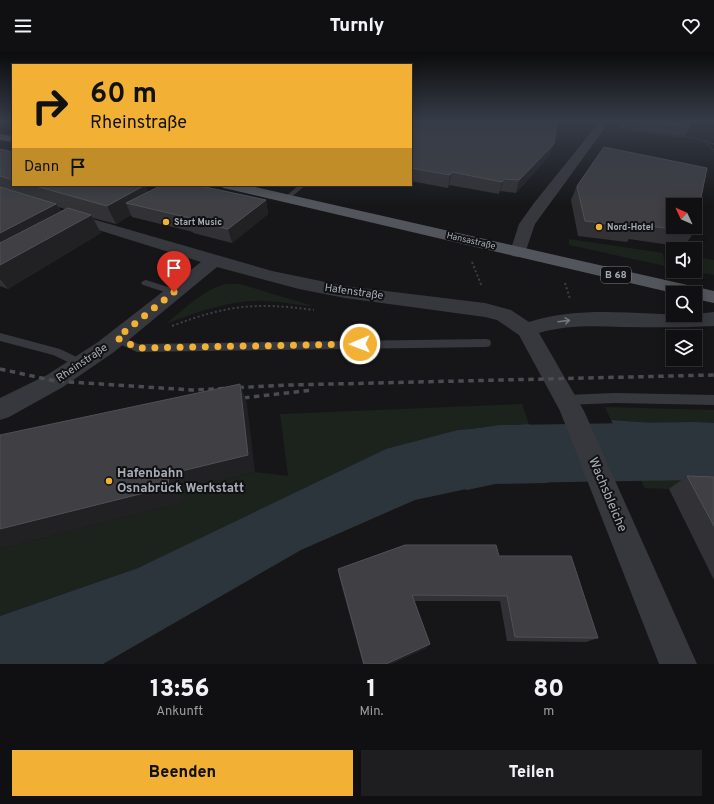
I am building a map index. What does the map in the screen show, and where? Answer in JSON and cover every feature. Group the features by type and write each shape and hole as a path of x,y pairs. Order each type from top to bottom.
{"main road":[{"name":"Hansastraße","path":"233,186 714,297"}],"street":[{"path":"518,252 527,224 582,150"},
{"name":"Hafenstraße","path":"52,211 75,224 299,283 337,290 485,310 504,315 527,330"},
{"name":"Rheinstraße","path":"0,410 55,381 81,364 125,342 174,292 213,261"},
{"path":"527,330 549,323 577,319 714,319"},
{"name":"Wachsbleiche","path":"527,330 569,406 608,495 678,664"}],"lane":[{"path":"287,198 302,186"},
{"path":"146,283 174,292"},
{"path":"0,337 56,352 81,364"},
{"path":"125,342 138,348 486,343"},
{"path":"569,406 615,398 714,400"}],"path":[{"path":"472,261 482,288"},
{"path":"125,342 156,332 201,314 232,308 264,305 320,310"}],"shaded area":[{"path":"569,239 663,253 665,266 569,245"},
{"path":"702,258 714,260 714,275 702,273"},
{"path":"225,284 240,284 313,306 267,301 241,302 215,307 166,324 201,296"},
{"path":"522,404 529,424 458,430 138,568 0,616 0,549 181,503 181,490 255,472 288,476 280,414"},
{"path":"605,407 714,410 714,427 611,420"},
{"path":"611,420 714,427 714,480 640,478"},
{"path":"529,424 548,483 490,484 415,500 301,550 103,664 0,664 0,616 138,568 386,449 458,430"},
{"path":"640,478 714,480 669,489 645,488"}],"building":[{"path":"0,150 12,152 12,180 0,176"},
{"path":"412,150 549,150 519,180 504,179 502,182 452,172 450,175 412,168"},
{"path":"602,150 617,150 707,168 701,198 666,198 666,228 635,224 636,227 585,221 577,186"},
{"path":"36,186 143,186 107,206"},
{"path":"160,186 201,186 266,200 228,229 188,219 190,218 126,203"},
{"path":"0,187 56,204 0,233"},
{"path":"68,208 91,215 0,265 0,243"},
{"name":"Hafenbahn Osnabrück Werkstatt","path":"240,384 248,455 169,474 168,487 0,529 0,435"},
{"path":"687,476 714,477 714,526"},
{"path":"405,545 496,545 499,556 571,556 598,638 515,637 507,596 412,595 430,644 386,664 364,664 338,569"}],"waterway":[{"path":"467,460 500,454 714,452"}],"railway":[{"path":"0,369 55,381 192,390 290,385 714,375"},
{"path":"234,399 313,390"}],"place":[{"name":"Start Music","path":"166,222"},
{"name":"Nord-Hotel","path":"599,227"},
{"name":"Hafenbahn Osnabrück Werkstatt","path":"109,481"}],"route":[{"path":"174,292 117,338 138,348 360,344"}]}
